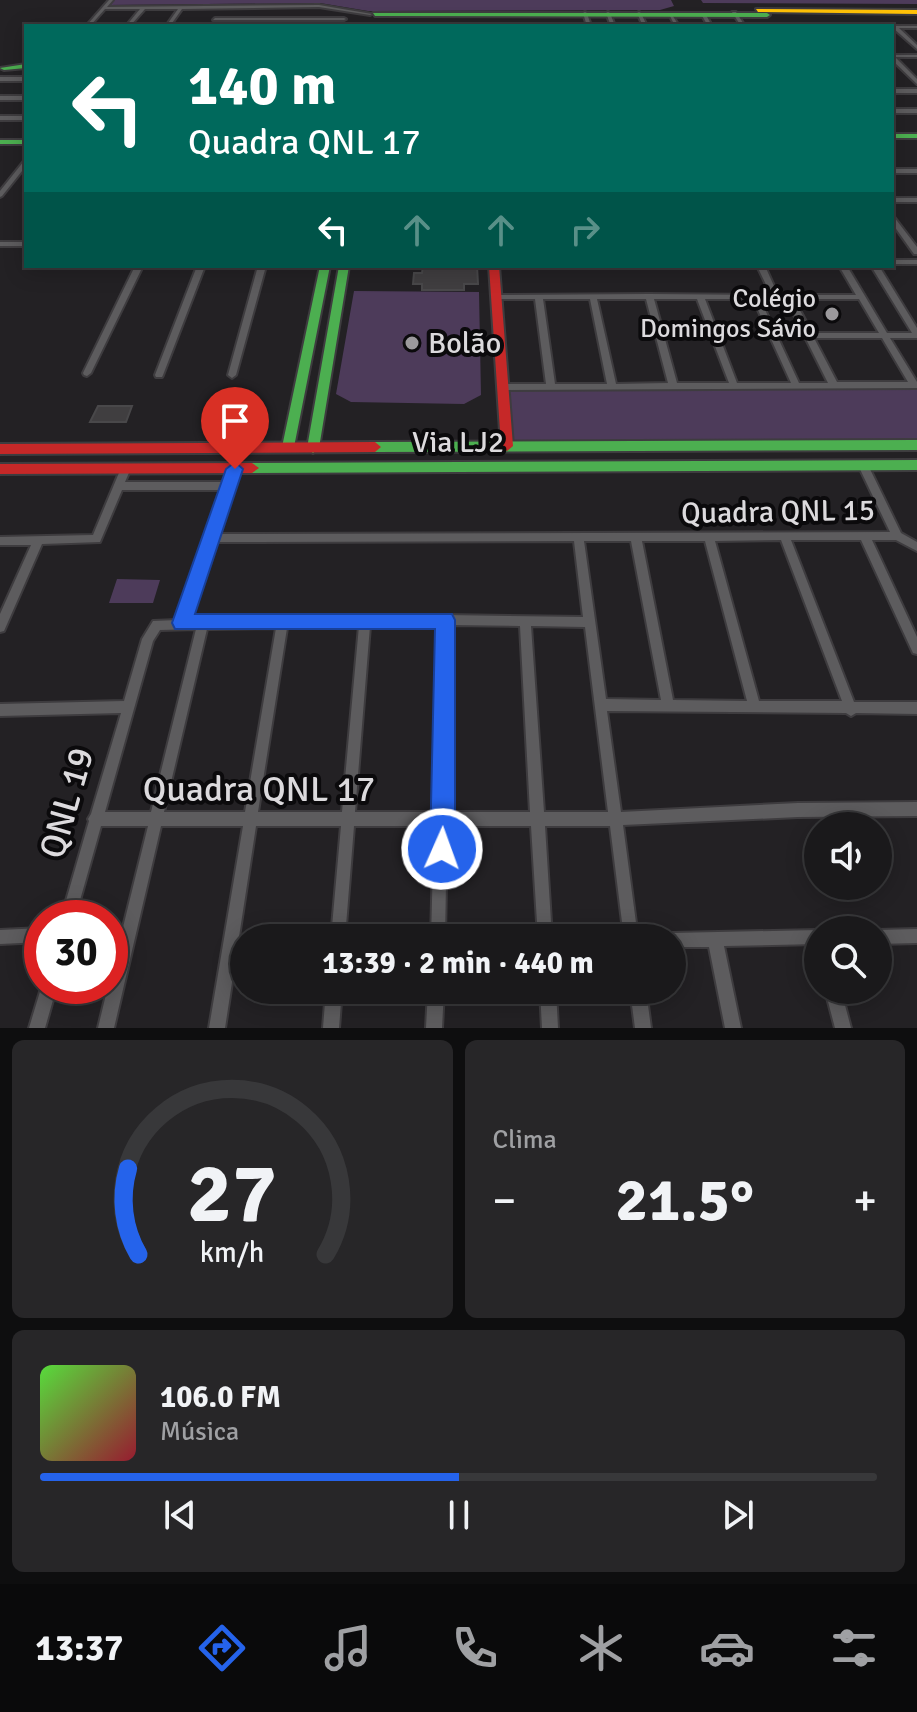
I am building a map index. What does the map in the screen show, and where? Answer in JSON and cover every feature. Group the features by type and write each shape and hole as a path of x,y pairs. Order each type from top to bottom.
{"main road":[{"path":"373,16 402,13 539,13 587,20 642,20 684,13 757,17 788,13 917,12"},
{"path":"894,139 917,136"},
{"path":"894,139 917,142"},
{"path":"0,142 24,142"},
{"path":"288,447 325,268"},
{"path":"313,448 344,268"},
{"path":"494,268 507,446"},
{"path":"303,370 324,371"},
{"path":"296,407 306,410 318,408"},
{"path":"668,445 674,466"},
{"name":"Via LJ2","path":"0,449 917,445"},
{"path":"383,468 386,447"},
{"name":"Via LJ2","path":"0,469 917,465"}],"street":[{"path":"90,24 111,0"},
{"path":"104,8 304,6 373,16"},
{"path":"299,19 304,6"},
{"path":"169,24 181,7"},
{"path":"212,24 222,7"},
{"path":"130,24 143,8"},
{"path":"215,19 344,19"},
{"path":"894,27 917,27"},
{"path":"894,28 917,48"},
{"path":"894,57 917,56"},
{"path":"894,59 917,82"},
{"path":"894,91 917,91"},
{"path":"0,98 24,98"},
{"path":"894,111 917,111"},
{"path":"0,118 24,118"},
{"path":"0,195 24,165"},
{"path":"894,171 917,171"},
{"path":"894,200 917,200"},
{"path":"894,221 917,252"},
{"path":"0,244 24,243"},
{"path":"894,262 917,262"},
{"path":"87,373 138,268"},
{"path":"159,375 200,268"},
{"path":"232,375 261,268"},
{"path":"762,268 775,296"},
{"path":"844,268 915,385"},
{"path":"809,336 917,335 876,268"},
{"path":"788,295 834,385"},
{"path":"649,296 673,385"},
{"path":"700,296 734,385"},
{"path":"755,296 796,385"},
{"path":"495,297 861,297"},
{"path":"539,297 551,386"},
{"path":"593,297 612,385"},
{"path":"502,387 915,385"},
{"name":"Quadra QNL 15","path":"579,540 897,536 863,465"},
{"path":"0,541 96,539 126,468"},
{"path":"235,469 214,538 203,560 182,623 590,622"},
{"path":"120,486 229,486"},
{"path":"897,536 917,547"},
{"path":"865,537 917,649"},
{"path":"214,538 579,540 629,924"},
{"path":"785,538 851,710"},
{"path":"636,539 668,703"},
{"path":"710,540 754,706"},
{"path":"0,627 38,541"},
{"path":"439,924 444,819 445,620"},
{"path":"106,1028 203,622"},
{"path":"339,924 365,622"},
{"name":"QNL 19","path":"73,900 152,630 164,623 182,623"},
{"path":"525,623 544,924"},
{"path":"217,1028 282,624"},
{"path":"601,705 668,703 851,710 917,708"},
{"name":"QNL 19","path":"0,710 129,707"},
{"path":"616,819 798,810 917,809"},
{"name":"Quadra QNL 17","path":"95,819 616,819"},
{"path":"0,937 24,936"},
{"path":"892,937 917,936"},
{"path":"686,939 804,937"},
{"path":"715,938 733,1028"},
{"path":"37,1028 44,1004"},
{"path":"331,1028 333,1004"},
{"path":"434,1028 435,1004"},
{"path":"549,1004 550,1028"},
{"path":"640,1004 643,1028"},
{"path":"837,1004 843,1028"}],"shaded area":[{"path":"114,0 671,0 674,6 660,10 368,11 320,3 109,5"},
{"path":"701,0 917,0 917,4 703,3"},
{"name":"Bolão","path":"354,291 479,292 481,395 464,404 351,402 336,394"},
{"path":"917,388 917,439 511,441 508,390"},
{"path":"117,579 160,580 153,603 109,603"}],"building":[{"path":"423,268 477,268 478,284 464,284 464,290 422,290 422,284 413,284 414,273 422,273"},
{"path":"98,406 132,406 126,422 90,422"}],"traffic: fast":[{"path":"375,14 767,15"},
{"path":"4,68 24,66"},
{"path":"894,136 917,136"},
{"path":"0,142 24,142"},
{"path":"288,447 325,268"},
{"path":"313,448 344,268"},
{"path":"375,447 917,445"},
{"path":"252,468 917,465"}],"traffic: slow":[{"path":"758,10 917,12"}],"traffic: jam":[{"path":"494,268 507,446"},
{"path":"0,449 375,447"},
{"path":"0,469 252,468"}],"place":[{"name":"Colégio Domingos Sávio","path":"832,314"},
{"name":"Bolão","path":"412,343"}],"route":[{"path":"235,469 214,538 203,560 182,623 445,620 442,849"}]}
